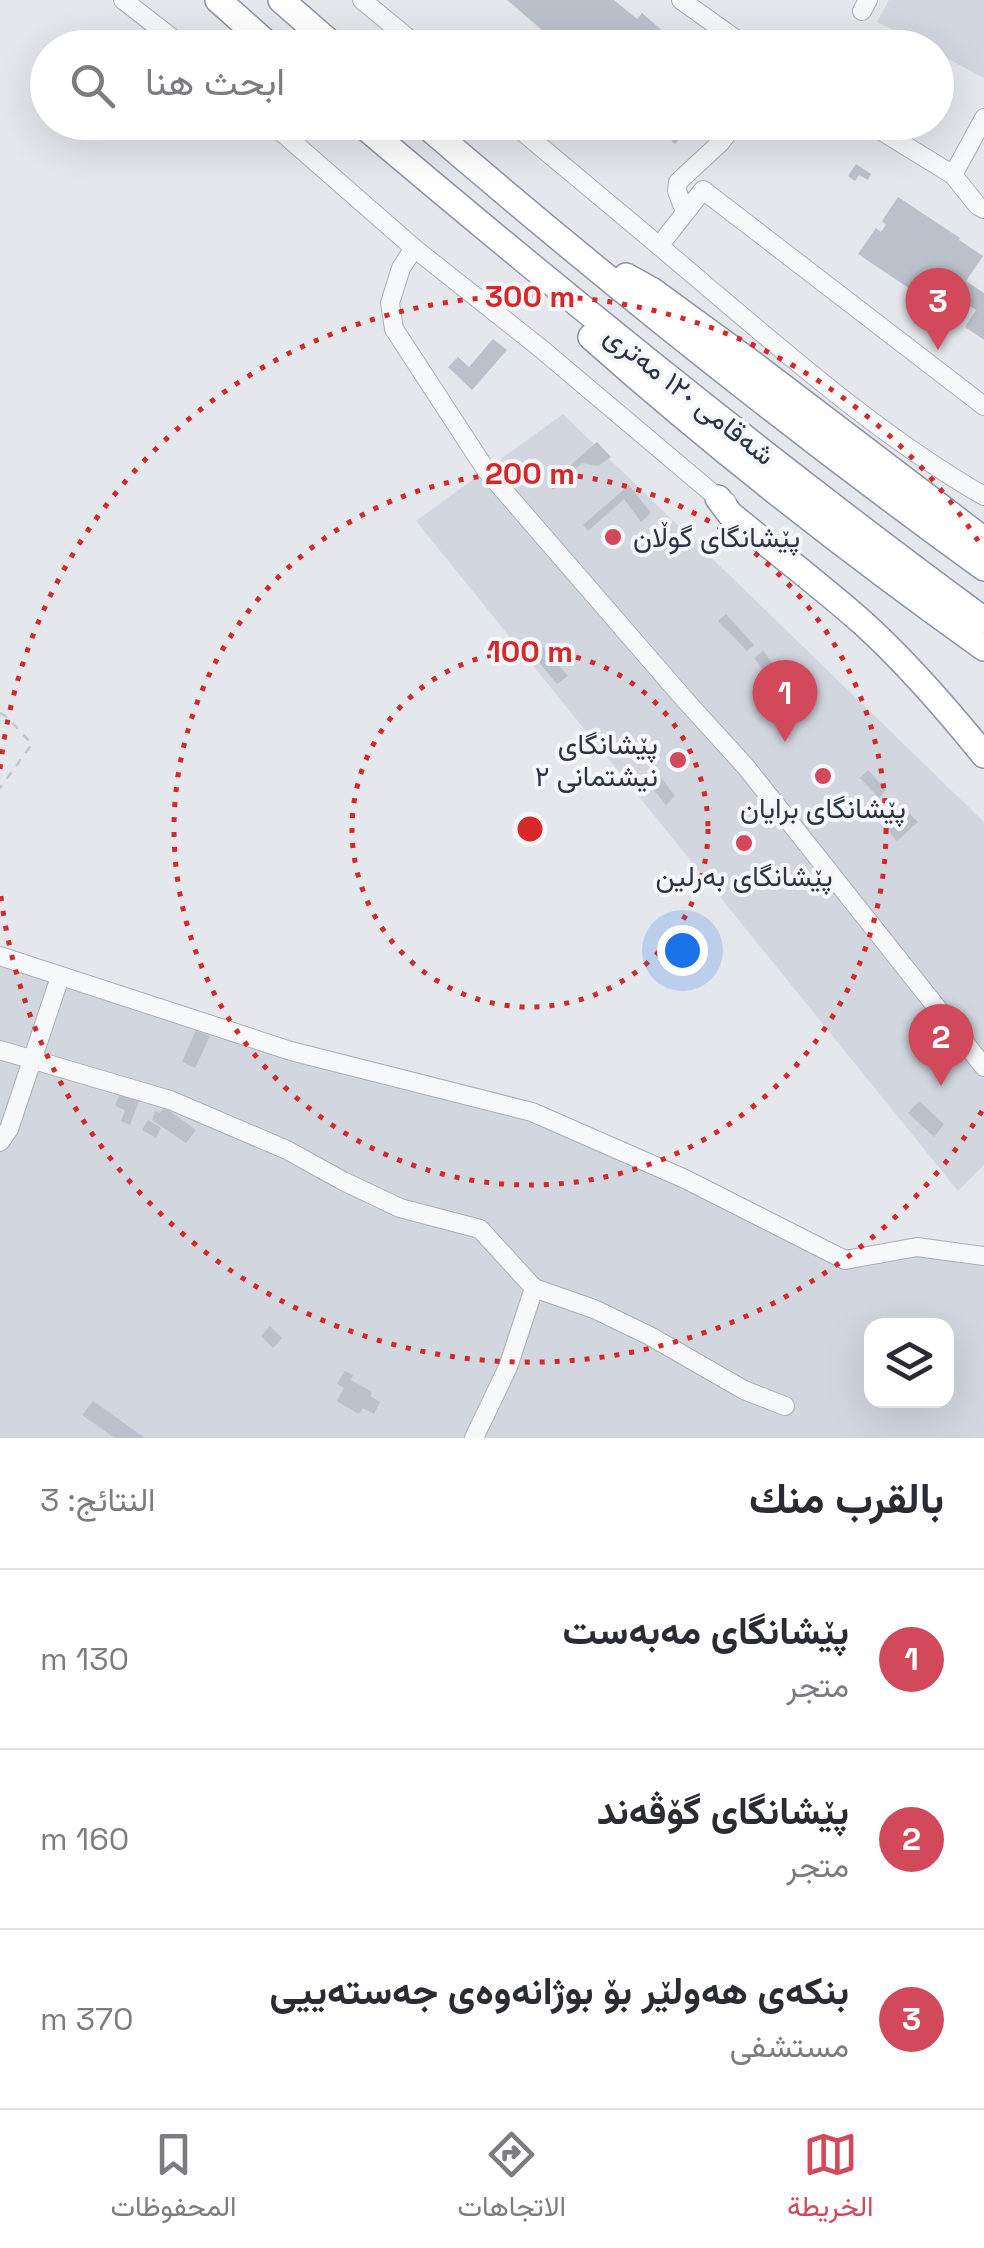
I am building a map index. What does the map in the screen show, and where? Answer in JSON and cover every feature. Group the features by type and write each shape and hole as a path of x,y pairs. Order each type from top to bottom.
{"highway":[{"path":"218,0 252,30"},
{"path":"281,0 315,30"},
{"path":"296,0 320,30"},
{"name":"شەقامی ١٢٠ مەتری","path":"380,140 524,262 764,454 984,620"},
{"name":"شەقامی ١٢٠ مەتری","path":"444,140 756,394 984,568"},
{"path":"585,257 653,291 984,540"},
{"path":"524,262 575,323 657,396 873,569 984,664"},
{"path":"718,498 730,514 862,622 922,681 984,755"},
{"path":"873,569 984,648"}],"street":[{"path":"123,0 164,30"},
{"path":"137,0 165,30"},
{"path":"680,0 722,30"},
{"path":"365,2 398,30"},
{"path":"953,175 984,118"},
{"path":"291,140 414,248 540,346 718,498 737,507 899,642 984,739"},
{"path":"532,140 874,424 984,496"},
{"path":"685,212 677,191 678,182 722,140"},
{"path":"896,140 953,175 984,209"},
{"path":"659,246 703,190 984,406"},
{"path":"414,248 401,268 390,303 394,330 486,470 746,767 984,1068"},
{"path":"707,286 918,442 984,483"},
{"path":"0,956 291,1051 532,1112 685,1179 845,1260 918,1247 984,1256"},
{"path":"0,1142 9,1129 60,977"},
{"path":"0,1050 170,1100 287,1150 400,1208 480,1228 534,1288 622,1322 744,1390 786,1406"},
{"path":"476,1437 508,1367 534,1288"}],"path":[{"path":"0,713 32,744 0,788"}],"shaded area":[{"path":"889,0 984,0 984,78 954,62 954,30 893,30 877,22"},
{"path":"563,414 984,822 984,1165 958,1191 416,521"},
{"path":"0,956 60,977 532,1112 845,1260 917,1247 984,1256 984,1438 0,1438"}],"building":[{"path":"507,0 614,0 637,19 642,13 661,30 542,30"},
{"path":"856,164 871,174 868,180 859,175 855,181 848,176"},
{"path":"898,197 983,256 966,281 984,293 984,340 965,327 976,310 959,299 949,315 858,254 876,228 881,232 886,225 882,221"},
{"path":"493,339 507,350 472,390 448,367 458,357 469,367"},
{"path":"597,442 611,457 598,466 582,463 553,490 549,484"},
{"path":"629,485 651,513 641,522 624,499 588,531 583,525"},
{"path":"663,527 676,542 669,550 653,546 647,539"},
{"path":"726,614 754,645 747,651 718,621"},
{"path":"543,647 568,676 557,684 533,655"},
{"path":"763,651 787,681 776,687 754,658"},
{"path":"868,770 886,790 879,798 860,778"},
{"path":"660,776 675,796 666,805 650,785"},
{"path":"903,808 918,822 897,841 884,827"},
{"path":"196,1030 210,1036 195,1068 182,1062"},
{"path":"120,1094 139,1101 130,1125 121,1121 125,1110 115,1106"},
{"path":"919,1101 944,1124 934,1137 908,1113"},
{"path":"164,1107 196,1130 186,1143 152,1120 155,1111 160,1113"},
{"path":"148,1120 161,1128 156,1138 142,1130"},
{"path":"270,1326 282,1338 273,1348 261,1336"},
{"path":"345,1371 380,1402 374,1414 363,1408 359,1414 337,1401 344,1388 337,1384"},
{"path":"93,1401 145,1438 115,1438 82,1415"}],"place":[{"name":"بنکەی هەولێر بۆ بوژانەوەی جەستەییی","path":"938,350"},
{"name":"پێشانگای گوڵان","path":"613,537"},
{"name":"پێشانگای مەبەست","path":"785,742"},
{"name":"پێشانگای نیشتمانی ٢","path":"678,760"},
{"name":"پێشانگای برایان","path":"823,776"},
{"name":"پێشانگای بەرلین","path":"744,843"},
{"name":"پێشانگای گۆڤەند","path":"941,1086"}]}
